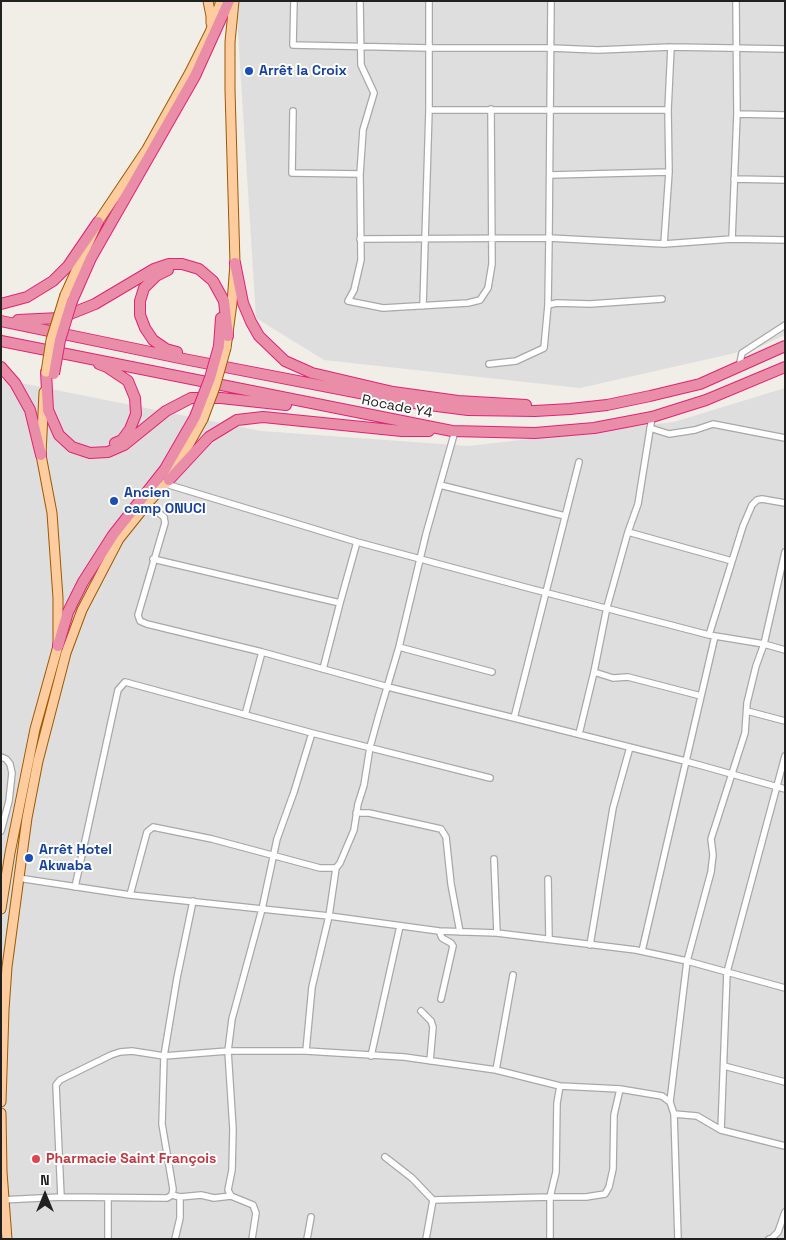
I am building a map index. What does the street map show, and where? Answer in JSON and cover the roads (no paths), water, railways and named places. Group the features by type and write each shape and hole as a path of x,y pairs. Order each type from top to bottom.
{"highway":[{"path":"229,1 195,76 69,298 60,340 50,373 48,410 59,435 72,447 90,453 108,452 124,445 166,411 191,398 221,398 341,410"},
{"path":"1,304 27,297 53,281 68,266 98,222"},
{"path":"235,263 243,303 259,336 285,361 312,373 393,392 458,401 607,405"},
{"path":"1,319 60,318 95,304 154,269 169,264 182,264 199,269 213,281 224,301 228,336"},
{"path":"58,646 68,612 113,535 165,469 199,418 210,378 222,347 219,301 209,284 196,274 180,270 169,269 156,276 144,288 140,300 140,315 145,328 153,340 166,349 228,367"},
{"name":"Rocade Y4","path":"1,319 406,402 468,410 535,412 607,405 700,384 785,346"},
{"name":"Rocade Y4","path":"1,341 453,431 535,433 594,428 652,417 706,400 785,367"},
{"path":"40,348 107,367 128,381 135,398 136,414 130,429 122,440 106,447 90,448 75,443 63,431 54,409 50,373"},
{"path":"1,367 15,383 30,410 41,454"},
{"path":"167,482 209,437 237,420 263,417 402,431 453,431"}],"main road":[{"path":"208,1 211,16 210,32"},
{"path":"69,298 98,222 147,149 190,72 210,32 221,1"},
{"path":"222,347 228,336 235,263 230,90 230,42 234,1"},
{"path":"1,908 35,729 58,646 58,598 52,513 41,454 43,399 50,373"},
{"path":"1,1102 4,1010 8,958 18,878 38,761 66,653 82,610 119,539 167,482 199,418"},
{"path":"1,1112 2,1200 7,1239"}],"street":[{"path":"294,1 293,45 598,50 671,46 785,49"},
{"path":"360,1 359,46 361,65 374,93 363,130 360,174 361,260 354,290 348,301 383,308 468,303 480,300 488,288 492,264 490,109"},
{"path":"423,306 430,1"},
{"path":"489,364 516,361 544,348 548,305 551,1"},
{"path":"732,239 736,114 736,1"},
{"path":"664,244 671,46"},
{"path":"428,110 668,110"},
{"path":"293,111 292,173 360,174"},
{"path":"736,114 785,116"},
{"path":"550,175 668,172"},
{"path":"734,179 785,180"},
{"path":"360,239 549,238 664,244 732,239 785,240"},
{"path":"548,305 557,303 590,304 662,299"},
{"path":"739,367 742,353 785,324"},
{"path":"579,734 607,608 628,532 638,504 652,417"},
{"path":"650,428 669,434 695,430 713,424 785,438"},
{"path":"306,1052 312,987 329,916 336,868 354,830 370,747 399,648 453,431"},
{"path":"514,718 579,462"},
{"path":"167,482 357,542 545,593 712,635 764,644 785,650"},
{"path":"440,485 565,516"},
{"path":"642,952 701,696 712,635 743,526 752,505 757,500 762,499 785,503"},
{"path":"147,504 164,517 165,523 138,615 140,621 146,624 262,652 388,687 685,760 785,789"},
{"path":"628,532 732,561"},
{"path":"323,669 357,542"},
{"path":"678,1239 674,1114 670,1102 687,961 711,872 713,855 711,839 746,733 747,703 756,666 764,644 785,552"},
{"path":"153,559 340,603"},
{"path":"399,648 492,672"},
{"path":"245,715 262,652"},
{"path":"594,672 613,678 628,677 701,696"},
{"path":"75,887 118,690 121,684 125,682 312,733 490,778"},
{"path":"747,711 785,721"},
{"path":"231,1196 228,1190 232,1170 233,1129 228,1051 232,1020 262,909 277,839 312,733"},
{"path":"590,945 613,808 630,747"},
{"path":"721,1130 727,972 785,756"},
{"path":"1,757 10,764 12,773 9,801 1,831"},
{"path":"356,813 369,813 441,829 446,836 450,884 460,932"},
{"path":"130,895 147,832 153,827 212,839 320,868 336,868"},
{"path":"494,859 497,933"},
{"path":"18,878 130,895 329,916 439,931 497,933 642,952 687,961 785,988"},
{"path":"548,879 549,939"},
{"path":"172,1195 173,1189 162,1124 164,1056 177,978 193,901"},
{"path":"372,1056 400,926"},
{"path":"439,931 442,938 453,946 441,999"},
{"path":"496,1070 513,975"},
{"path":"421,1011 431,1021 433,1027 430,1061"},
{"path":"61,1198 56,1085 60,1080 120,1052 164,1056 228,1051 306,1052 404,1057 496,1070 560,1086 620,1089 662,1096 670,1102"},
{"path":"724,1066 785,1082"},
{"path":"550,1239 550,1197 556,1172 560,1086"},
{"path":"386,1157 412,1178 433,1200 586,1197 605,1194 609,1187 613,1169 614,1115 620,1089"},
{"path":"674,1114 697,1116 721,1130 785,1146"},
{"path":"2,1200 167,1198 172,1195 180,1197 201,1195 214,1198 231,1196 253,1205 256,1213 252,1239"},
{"path":"175,1239 180,1218 180,1197"},
{"path":"108,1198 108,1239"},
{"path":"426,1239 433,1200"},
{"path":"769,1239 778,1232 785,1212"},
{"path":"308,1239 311,1217"}],"place":[{"name":"Arrêt la Croix","path":"249,71"},
{"name":"Ancien camp ONUCI","path":"114,501"},
{"name":"Arrêt Hotel Akwaba","path":"29,858"},
{"name":"Pharmacie Saint François","path":"36,1159"}]}
